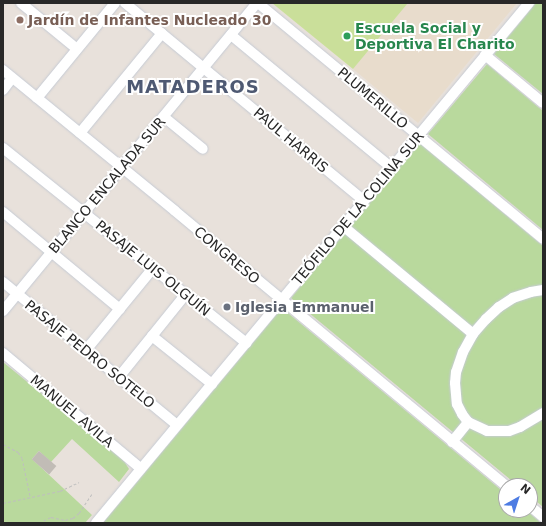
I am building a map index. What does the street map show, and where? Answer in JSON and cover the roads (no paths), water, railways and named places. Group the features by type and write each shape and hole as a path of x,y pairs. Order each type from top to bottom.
{"street":[{"path":"22,3 77,49"},
{"path":"37,98 115,3"},
{"name":"PAUL HARRIS","path":"125,3 364,201"},
{"name":"BLANCO ENCALADA SUR","path":"3,311 258,3"},
{"name":"PLUMERILLO","path":"258,3 543,239"},
{"name":"TEÓFILO DE LA COLINA SUR","path":"96,523 529,3"},
{"path":"80,133 162,33"},
{"path":"231,35 392,168"},
{"path":"485,55 543,103"},
{"name":"CONGRESO","path":"3,70 498,479"},
{"path":"3,90 12,78"},
{"path":"164,116 203,149"},
{"name":"PASAJE LUIS OLGUÍN","path":"3,148 246,343"},
{"path":"3,212 120,309"},
{"path":"343,226 473,334"},
{"path":"86,350 153,268"},
{"name":"PASAJE PEDRO SOTELO","path":"3,282 177,425"},
{"path":"543,290 522,295 506,303 486,319 473,334 459,362 454,383 457,404 468,422 487,431 509,430 530,422 543,414"},
{"path":"119,377 186,294"},
{"path":"152,336 212,384"},
{"name":"MANUEL AVILA","path":"3,353 141,469"},
{"path":"452,442 468,422"}],"place":[{"name":"Jardín de Infantes Nucleado 30","path":"20,20"},
{"name":"Escuela Social y Deportiva El Charito","path":"347,36"},
{"name":"Iglesia Emmanuel","path":"227,307"}],"district":[{"name":"MATADEROS","path":"193,87"}]}
